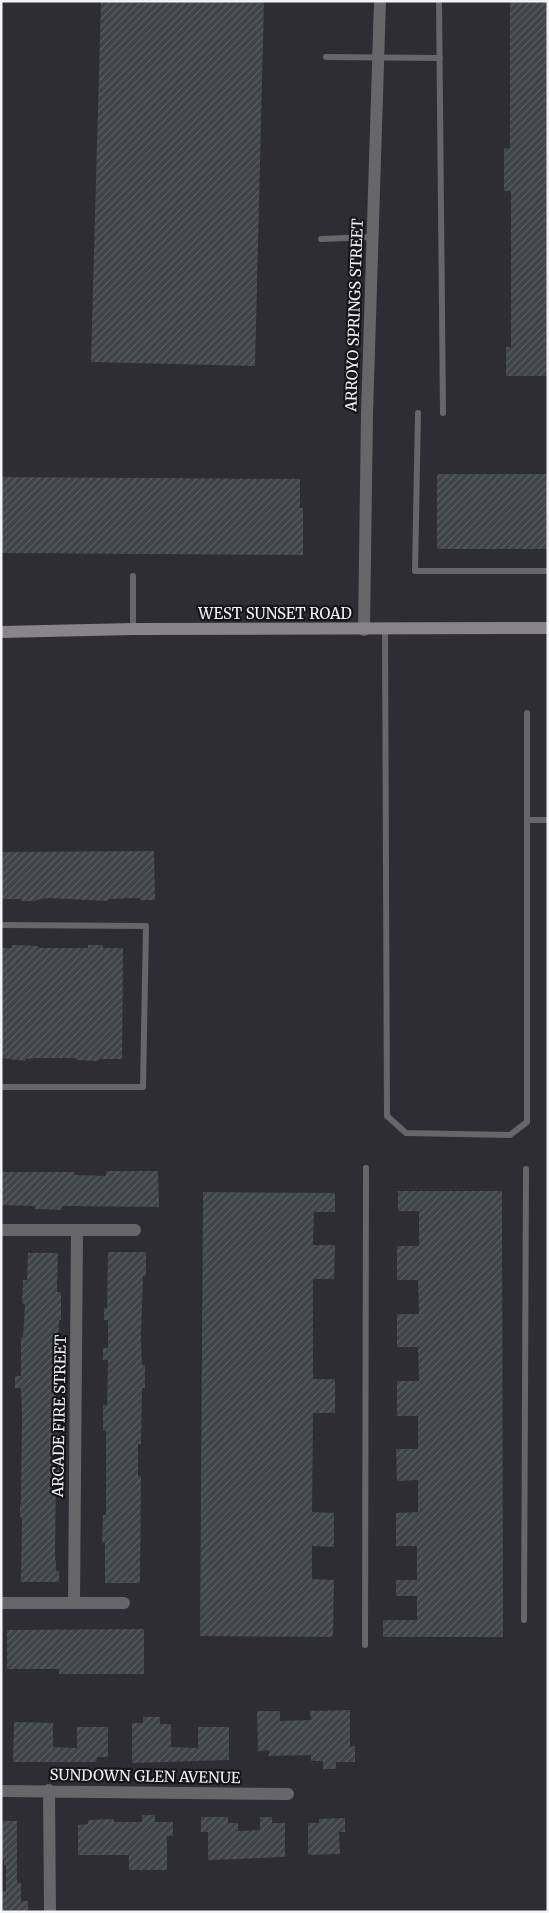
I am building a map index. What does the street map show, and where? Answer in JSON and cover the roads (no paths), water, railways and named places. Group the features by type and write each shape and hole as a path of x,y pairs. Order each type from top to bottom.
{"main road":[{"name":"WEST SUNSET ROAD","path":"1,632 133,629 385,630 548,628"}],"street":[{"name":"ARROYO SPRINGS STREET","path":"364,630 367,414 380,1"},
{"path":"1,1230 135,1230"},
{"name":"ARCADE FIRE STREET","path":"74,1603 77,1230"},
{"path":"1,1603 124,1603"},
{"path":"50,1790 50,1912"},
{"name":"SUNDOWN GLEN AVENUE","path":"1,1791 50,1790 288,1794"}],"lane":[{"path":"440,1 443,413"},
{"path":"326,57 440,58"},
{"path":"321,239 372,237"},
{"path":"418,413 415,571 548,571"},
{"path":"133,576 133,629"},
{"path":"385,630 387,1116 406,1133 510,1136 527,1122 527,713"},
{"path":"527,820 548,820"},
{"path":"1,925 146,926 143,1087 1,1087"},
{"path":"365,1645 366,1168"},
{"path":"524,1620 526,1169"}]}
